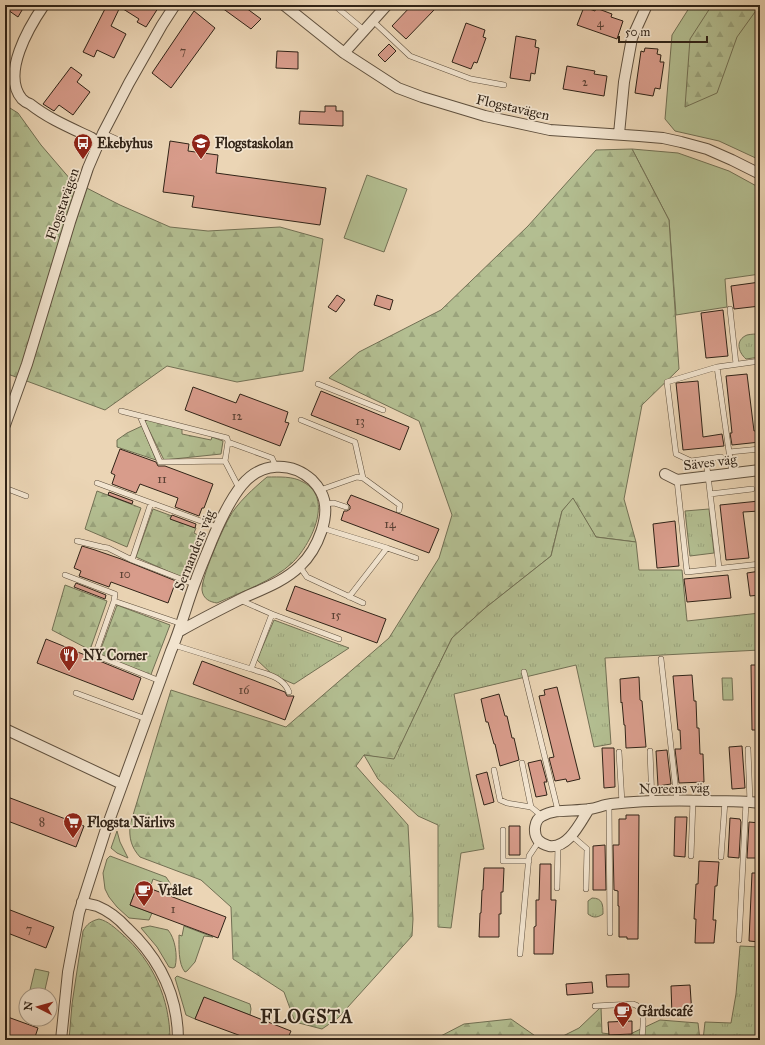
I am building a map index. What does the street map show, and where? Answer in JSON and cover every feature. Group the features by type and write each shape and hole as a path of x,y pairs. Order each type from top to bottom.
{"street":[{"path":"44,5 32,21 22,44 15,65 15,84 22,99 41,113 92,138"},
{"name":"Flogstavägen","path":"5,425 27,364 88,168 103,133 162,25 175,5"},
{"name":"Flogstavägen","path":"284,5 344,53 398,88 422,97 484,116 550,130 663,138 706,149 760,174"},
{"path":"344,53 387,5"},
{"path":"619,134 624,82 632,38 647,5"},
{"name":"Sernanders väg","path":"61,1040 72,949 82,902 122,784 181,627 194,584 217,527 222,516 243,484 260,470 276,466 292,468 305,474 322,492 325,509 322,528 314,549 300,567 274,583 181,627"},
{"name":"Säves väg","path":"665,474 677,480 760,470"},
{"path":"5,730 122,784"},
{"name":"Noreens väg","path":"542,816 558,811 590,810 609,804 678,800 752,802"},
{"path":"542,816 536,820 536,836 539,841 546,845 562,845 590,810"},
{"path":"82,902 97,906 117,919 135,935 154,959 171,992 176,1013 178,1040"}],"lane":[{"path":"334,5 364,30"},
{"path":"373,21 410,56 471,79 504,85"},
{"path":"103,133 132,146"},
{"path":"730,308 736,364"},
{"path":"721,457 690,461 676,454 667,382 717,367 760,362"},
{"path":"717,367 732,473"},
{"path":"318,384 384,410"},
{"path":"121,411 227,438 228,442 272,458 276,466"},
{"path":"140,416 160,462 226,461"},
{"path":"301,420 355,442 363,478"},
{"path":"228,442 226,461 240,489"},
{"path":"729,452 760,449"},
{"path":"706,460 719,568"},
{"path":"320,490 357,478 363,478 400,505 399,510"},
{"path":"677,480 687,572 760,564"},
{"path":"97,483 217,527"},
{"path":"5,488 26,496"},
{"path":"710,494 752,489"},
{"path":"132,560 151,503"},
{"path":"324,504 334,503 346,507"},
{"path":"322,528 416,558"},
{"path":"77,541 108,548 132,560 194,584"},
{"path":"349,597 387,548"},
{"path":"300,567 307,577 363,603"},
{"path":"65,575 115,594 95,656 160,681"},
{"path":"239,600 339,639"},
{"path":"114,601 181,627"},
{"path":"251,669 272,614"},
{"path":"174,645 251,669 283,681 289,692"},
{"path":"661,659 678,800"},
{"path":"524,672 558,811"},
{"path":"76,693 146,719"},
{"path":"739,940 752,802 748,749"},
{"path":"650,751 652,802"},
{"path":"619,752 622,804"},
{"path":"522,763 531,807"},
{"path":"494,770 500,800 507,803 531,807 542,816"},
{"path":"690,856 693,800"},
{"path":"721,857 725,801"},
{"path":"609,804 610,933"},
{"path":"503,830 503,861 529,861"},
{"path":"571,835 587,849 586,889"},
{"path":"520,954 529,856 539,841"},
{"path":"557,888 558,845"},
{"path":"595,1006 633,1004 638,1006 643,1013 642,1040"}],"green space":[{"path":"691,5 760,5 760,160 719,141 675,131 665,119 672,35"},
{"path":"712,5 760,5 737,37 717,93 685,107 690,39"},
{"path":"5,105 18,113 41,145 71,180 120,205 170,227 208,231 280,227 323,239 303,371 237,382 167,366 105,410 5,373"},
{"path":"632,149 678,153 729,171 760,188 760,274 725,279 727,307 676,315 669,220"},
{"path":"632,149 669,220 679,369 642,405 624,499 636,542 596,537 573,499 562,511 551,556 484,609 452,638 394,760 364,755 356,766 408,825 413,919 412,936 338,1018 322,1029 295,1022 284,992 233,959 231,907 201,880 140,857 130,838 130,825 171,690 286,727 389,638 439,558 452,515 419,421 329,378 359,352 441,310 528,226 596,150"},
{"path":"367,175 407,189 384,252 344,238"},
{"path":"760,334 760,357 746,359 741,353 739,343 743,337 747,335"},
{"path":"143,418 182,429 182,434 211,440 212,437 223,441 221,454 164,460"},
{"path":"142,426 156,460 117,447 117,440 127,433"},
{"path":"267,477 286,477 299,480 312,489 317,499 318,510 312,534 306,545 292,563 276,575 256,586 217,603 209,601 205,598 202,590 212,554 229,518 236,507"},
{"path":"97,491 141,508 127,547 85,529"},
{"path":"573,498 596,537 636,542 639,570 682,570 687,621 760,613 760,650 605,658 611,744 594,747 576,665 454,694 484,849 461,853 451,928 438,927 438,825 418,816 378,779 364,755 394,759 452,638 484,609 551,556 562,511"},
{"path":"153,509 172,516 171,519 196,528 194,533 202,537 183,578 136,557"},
{"path":"709,509 714,553 690,556 685,511"},
{"path":"65,585 107,601 90,650 52,630"},
{"path":"117,605 170,625 150,677 98,657"},
{"path":"274,620 349,648 294,684 273,675 257,660"},
{"path":"722,678 732,678 733,700 723,700"},
{"path":"117,831 120,842 128,858 117,853 111,848"},
{"path":"110,856 166,877 170,883 170,885 153,879 150,888 138,884 130,905 152,913 149,920 129,918 109,897 105,889 103,873 107,859"},
{"path":"592,898 598,899 602,903 603,914 593,917 588,914 588,901"},
{"path":"99,919 108,923 122,934 143,956 151,969 158,982 167,1010 170,1040 69,1040 72,1004 83,931 90,923"},
{"path":"150,926 168,930 170,933 175,947 175,967 169,967 157,947 141,928"},
{"path":"184,926 213,937 204,936 195,962 185,972 181,964 179,949 179,935 182,936"},
{"path":"740,946 760,947 760,1040 703,1040 705,1022 731,1023 736,994"},
{"path":"35,969 49,972 46,987 31,987"},
{"path":"177,976 250,1004 250,1015 204,998 195,1019 186,1015 175,978"},
{"path":"601,1007 602,1033 626,1036 660,1020 698,1023 700,1040 555,1040 579,1028"},
{"path":"511,1019 541,1040 437,1040 437,1038 464,1024"}],"building":[{"path":"5,5 25,5 18,17 5,8"},
{"path":"107,5 160,5 146,27 137,22 139,19 120,7 111,26 126,34 114,58 97,50 94,57 83,52"},
{"path":"218,5 242,5 261,19 251,29"},
{"path":"412,5 429,5 434,10 406,39 392,26"},
{"path":"584,7 595,11 596,8 612,14 611,17 623,21 617,39 577,25"},
{"path":"194,11 215,28 171,88 152,73"},
{"path":"466,23 485,30 483,37 486,38 477,63 474,62 471,69 452,62"},
{"path":"516,36 536,40 535,47 539,48 535,74 531,73 530,81 510,78"},
{"path":"389,44 396,51 385,62 378,55"},
{"path":"645,48 658,49 657,54 661,55 660,62 664,62 660,89 655,88 653,96 635,93 641,51 644,52"},
{"path":"277,51 298,52 298,69 276,68"},
{"path":"567,66 595,71 594,74 607,76 604,96 563,89"},
{"path":"71,67 82,75 77,82 90,92 73,115 59,105 54,111 43,104"},
{"path":"325,106 336,106 336,111 343,111 343,126 299,124 300,111 325,112"},
{"path":"170,141 189,144 188,151 218,155 216,173 326,188 320,225 192,207 194,196 163,192"},
{"path":"760,282 760,306 734,309 731,286"},
{"path":"337,295 345,300 336,312 328,307"},
{"path":"377,295 393,300 390,310 374,305"},
{"path":"723,310 728,356 706,358 701,313"},
{"path":"747,374 754,431 760,430 760,442 732,445 726,376"},
{"path":"698,381 703,437 722,434 724,446 683,450 676,383"},
{"path":"193,387 236,403 240,394 288,412 285,422 289,423 280,446 185,410"},
{"path":"321,391 409,427 400,450 311,415"},
{"path":"120,449 156,462 158,466 165,466 213,484 204,508 202,508 199,516 175,507 178,498 140,484 136,493 112,484 115,475 111,473"},
{"path":"109,492 133,501 132,504 108,495"},
{"path":"351,495 439,529 429,553 341,520 344,511 350,509 350,506 347,503"},
{"path":"759,501 760,511 743,512 749,558 726,560 720,505"},
{"path":"172,515 196,524 195,528 170,519"},
{"path":"675,521 679,566 657,568 653,524"},
{"path":"82,546 121,559 176,581 168,603 111,582 109,587 79,576 81,571 74,568"},
{"path":"760,571 760,595 750,596 747,573"},
{"path":"728,575 731,598 687,602 684,579"},
{"path":"76,583 106,595 105,599 74,587"},
{"path":"295,586 386,619 377,643 286,610"},
{"path":"46,639 141,678 133,700 37,663"},
{"path":"202,661 285,692 287,696 294,696 285,720 193,684"},
{"path":"751,665 760,665 760,730 752,730"},
{"path":"692,675 694,701 696,701 697,728 699,728 700,754 703,754 704,782 679,783 675,749 681,749 680,730 678,730 673,676"},
{"path":"639,677 640,700 642,701 646,747 626,748 620,679"},
{"path":"557,687 580,779 567,782 566,779 555,781 549,758 554,757 539,696 545,695 544,690"},
{"path":"499,694 505,716 507,716 512,738 514,738 519,760 500,766 488,722 486,722 481,699"},
{"path":"742,746 745,788 732,789 729,747"},
{"path":"602,748 614,748 615,787 604,788"},
{"path":"667,750 671,784 658,786 656,751"},
{"path":"541,760 547,782 544,782 547,795 536,797 528,763"},
{"path":"487,772 494,802 484,805 476,775"},
{"path":"5,796 84,826 76,847 5,820"},
{"path":"626,815 639,815 638,939 619,937 618,891 614,890 613,845 619,845 619,819 626,819"},
{"path":"675,817 687,817 685,857 674,856"},
{"path":"730,818 740,819 741,822 739,858 728,857"},
{"path":"749,822 760,823 760,858 747,858"},
{"path":"509,826 520,826 520,855 509,855"},
{"path":"605,845 606,890 593,890 593,846"},
{"path":"699,861 719,862 717,886 715,886 713,920 716,920 714,943 695,943 696,919 694,919"},
{"path":"540,864 551,864 551,900 556,900 553,954 534,954 534,927 536,926 536,900 539,900"},
{"path":"484,868 504,868 503,892 501,892 501,914 499,914 499,937 479,937"},
{"path":"752,873 760,873 760,942 749,941"},
{"path":"138,884 226,917 218,938 130,905"},
{"path":"5,908 54,927 46,948 5,932"},
{"path":"629,974 629,987 607,987 606,975"},
{"path":"592,982 593,993 567,995 566,984"},
{"path":"690,985 692,1015 672,1016 671,986"},
{"path":"204,997 291,1031 287,1040 252,1040 195,1019"},
{"path":"5,1016 18,1021 18,1027 38,1028 34,1040 5,1040"},
{"path":"632,1021 632,1034 609,1035 608,1022"}],"place":[{"name":"Ekebyhus","path":"83,160"},
{"name":"Flogstaskolan","path":"201,160"},
{"name":"NY Corner","path":"69,672"},
{"name":"Flogsta Närlivs","path":"73,839"},
{"name":"Vrålet","path":"144,907"},
{"name":"Gårdscafé","path":"623,1028"}],"district":[{"name":"FLOGSTA","path":"307,1017"}]}
